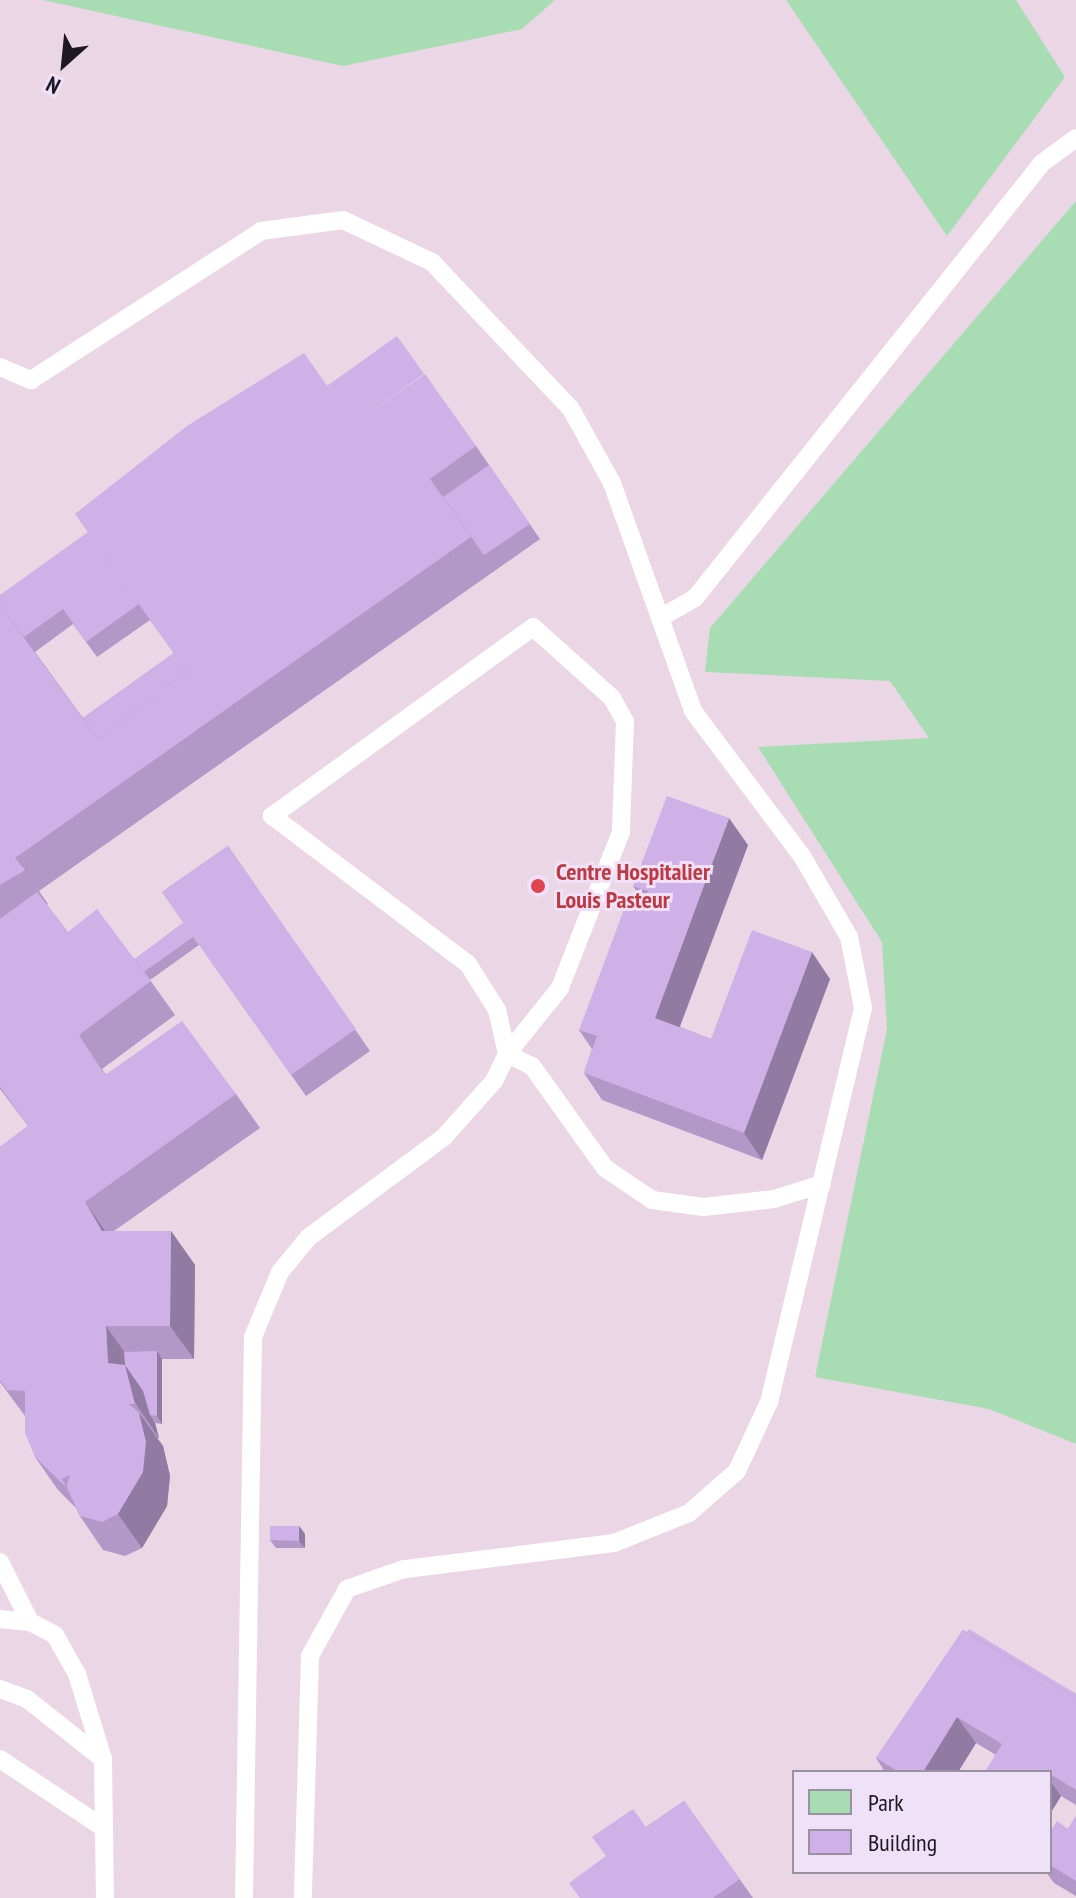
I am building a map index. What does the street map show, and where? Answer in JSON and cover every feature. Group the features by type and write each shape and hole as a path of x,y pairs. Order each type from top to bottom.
{"lane":[{"path":"660,618 695,598 1042,163 1076,138"},
{"path":"0,367 31,380 261,231 343,220 432,262 571,409 612,483 693,711 802,856 849,937 863,1008 761,1426 719,1490 678,1519 614,1543 404,1569 347,1589 310,1656 303,1898"},
{"path":"244,1898 253,1337 280,1272 309,1237 444,1137 494,1081 507,1054 560,988 621,832 625,721 612,698 533,627 272,816 468,964 497,1010 507,1054"},
{"path":"507,1054 532,1066 605,1168 652,1200 704,1207 774,1199 822,1184"},
{"path":"0,1562 30,1622 68,1651 103,1759 105,1898"},
{"path":"0,1619 30,1622"},
{"path":"0,1689 27,1699 103,1759"},
{"path":"0,1759 104,1828"}],"shaded area":[{"name":"Centre Hospitalier Louis Pasteur","path":"0,0 1076,0 1076,1898 0,1898"}],"green space":[{"path":"43,0 555,0 522,29 343,66"},
{"path":"786,0 1016,0 1065,77 947,236"},
{"path":"1076,201 1076,1444 989,1409 815,1377 887,1029 882,942 758,747 929,738 890,681 705,672 710,628"}],"building":[{"path":"397,336 424,374 354,424 327,386"},
{"path":"304,353 354,424 425,374 476,446 430,479 471,537 15,858 25,870 0,885 0,605 98,739 187,672 75,514 187,426"},
{"path":"489,465 530,524 484,555 443,497"},
{"path":"88,532 139,604 86,642 63,609 24,637 0,605 0,595"},
{"path":"174,653 187,672 98,739 83,718"},
{"path":"667,796 729,818 655,1018 711,1039 752,930 812,952 744,1133 584,1073 597,1036 579,1030 626,904 641,910 648,891 633,886"},
{"path":"228,846 356,1029 291,1075 162,892"},
{"path":"37,892 68,932 97,909 151,981 79,1035 105,1075 182,1021 236,1094 85,1202 102,1231 171,1231 170,1326 106,1326 108,1363 125,1365 135,1404 129,1404 139,1413 146,1442 143,1472 118,1514 102,1522 80,1516 67,1488 35,1457 25,1433 25,1391 7,1390 0,1380 0,1147 28,1126 0,1087 0,919"},
{"path":"183,923 193,937 144,972 135,959"},
{"path":"157,1351 157,1416 150,1415 143,1391 125,1365 124,1352"},
{"path":"270,1526 299,1526 299,1541 270,1540"},
{"path":"969,1629 1076,1694 1076,1699 967,1632"},
{"path":"963,1630 1076,1699 1076,1790 1052,1775 1052,1770 986,1770 1002,1744 957,1717 924,1770 896,1770 876,1758"},
{"path":"684,1801 740,1879 713,1898 580,1898 569,1883 606,1856 592,1837 633,1809 646,1827"},
{"path":"1076,1816 1076,1881 1052,1866 1052,1829 1057,1821 1068,1829"}],"place":[{"name":"Centre Hospitalier Louis Pasteur","path":"538,886"}]}
